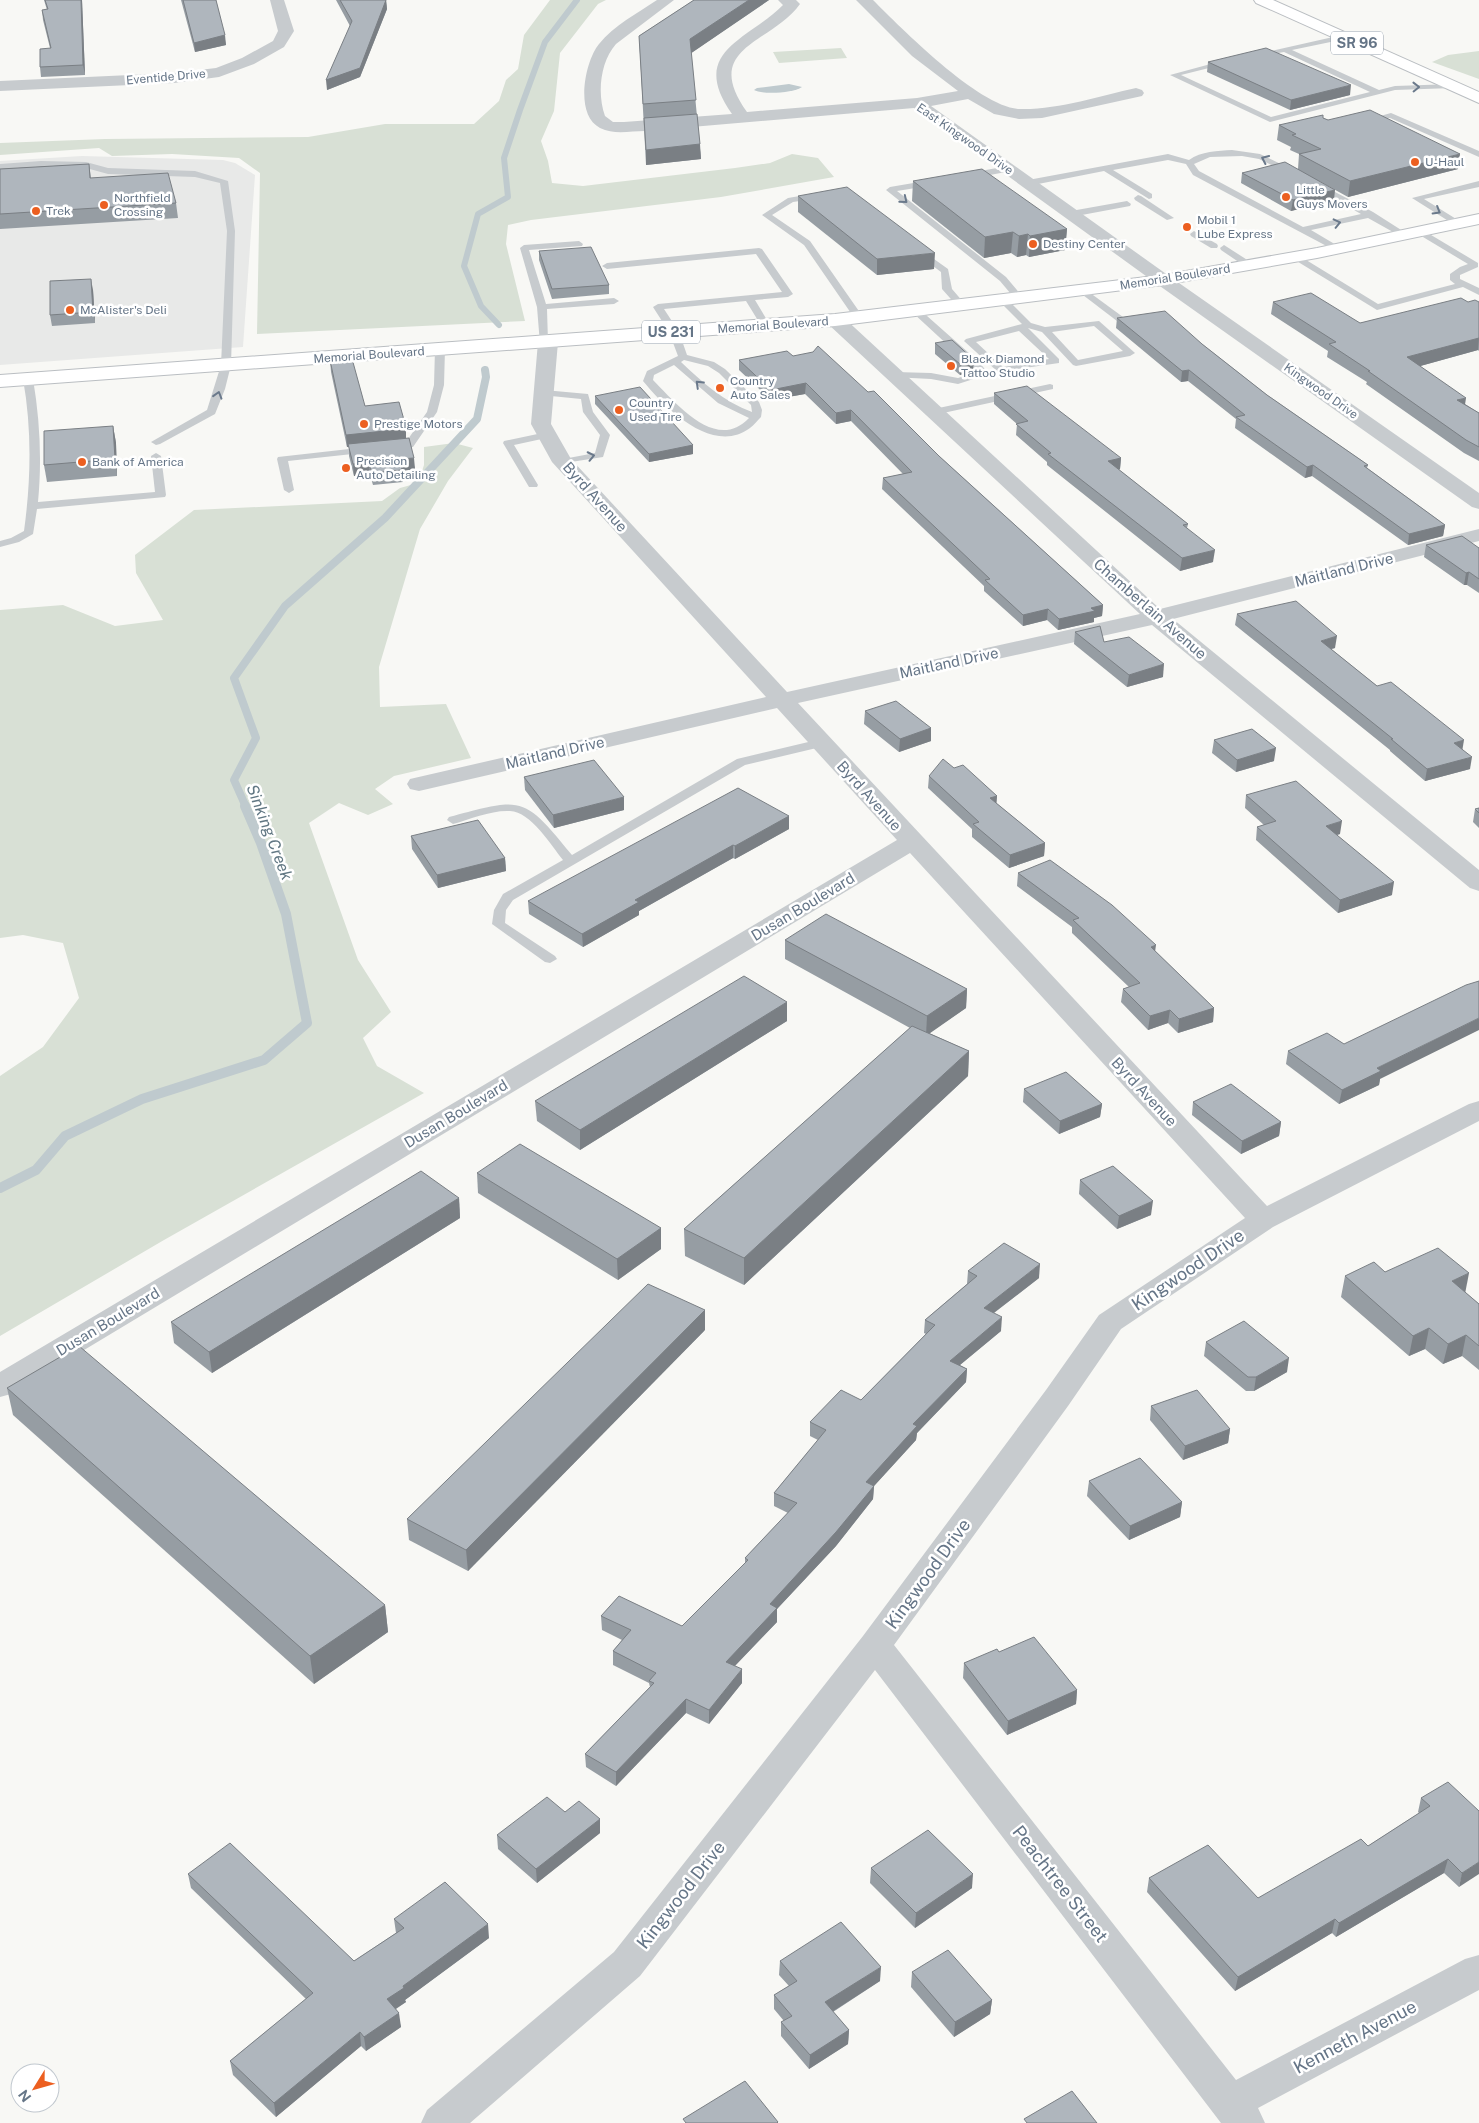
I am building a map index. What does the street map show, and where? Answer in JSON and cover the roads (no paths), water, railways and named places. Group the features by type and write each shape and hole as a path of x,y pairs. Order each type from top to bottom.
{"main road":[{"name":"SR 96","path":"1261,0 1479,98"},
{"name":"Memorial Boulevard","path":"0,381 835,320 1163,280 1339,249 1479,219"}],"street":[{"name":"Eventide Drive","path":"0,86 174,78 219,72 248,61 279,44 286,31 277,0"},
{"name":"East Kingwood Drive","path":"667,0 605,46 598,60 593,85 594,109 603,123 616,127 645,126 918,103 1163,280"},
{"path":"742,117 728,97 724,74 726,62 746,40 792,4 786,0"},
{"path":"864,0 918,53 971,94 1000,111 1019,114 1042,113 1136,93"},
{"path":"918,103 971,94"},
{"name":"Kingwood Drive","path":"1163,280 1479,503"},
{"name":"Chamberlain Avenue","path":"835,320 1156,617 1479,883"},
{"name":"Byrd Avenue","path":"546,342 541,424 562,462 911,842 1263,1220"},
{"name":"Maitland Drive","path":"418,784 782,700 1156,617 1479,536"},
{"name":"Dusan Boulevard","path":"0,1386 911,842"},
{"name":"Kingwood Drive","path":"441,2123 627,1964 875,1645 1057,1398 1110,1322 1263,1220 1479,1110"},
{"name":"Peachtree Street","path":"875,1645 1237,2113"},
{"name":"Kenneth Avenue","path":"1237,2113 1479,1971"}],"lane":[{"path":"1342,36 1240,58 1174,75 1270,120 1409,86 1453,86"},
{"path":"1284,49 1379,93"},
{"path":"1354,124 1391,115 1479,154"},
{"path":"1191,163 1197,158 1212,154 1248,154 1257,156 1300,177"},
{"path":"1028,183 1168,157 1191,163"},
{"path":"1191,163 1191,167 1196,173 1339,249"},
{"path":"0,167 41,164 86,165 108,171 195,174 224,182 231,231 226,365 215,405 211,412 156,442"},
{"path":"956,178 1008,169"},
{"path":"1106,169 1149,196"},
{"path":"937,181 890,190 1003,280 1025,326 1056,361 1001,370 970,341 1013,331 1025,326 1045,330 1096,323 1130,353 1076,363 1045,330"},
{"path":"1309,181 1370,214 1475,265 1455,274 1455,280 1479,292"},
{"path":"1458,224 1416,198 1479,184"},
{"path":"824,194 791,200 766,215 807,243 858,317"},
{"path":"1138,198 1170,218"},
{"path":"1071,214 1127,204"},
{"path":"1304,229 1348,221 1370,214"},
{"path":"1194,234 1214,246"},
{"path":"546,342 542,307 524,248 579,244"},
{"path":"915,248 945,271 946,289 961,305"},
{"path":"1224,248 1250,265"},
{"path":"607,266 759,251 788,294 658,307 674,332 679,359 715,398 739,412 756,417"},
{"path":"1295,257 1377,307 1464,284"},
{"path":"1082,290 1120,319"},
{"path":"749,298 765,325"},
{"path":"542,307 614,301"},
{"path":"896,376 931,376 958,381 983,373 976,364 915,310"},
{"path":"289,490 282,459 409,445 432,412 438,385 440,350"},
{"path":"679,359 711,364 722,371 756,404 758,409 756,417 747,427 726,433 707,431 696,426 648,381 650,373 679,359"},
{"path":"0,544 15,540 29,532 32,506 34,405 28,379"},
{"path":"934,412 1050,387"},
{"path":"544,393 585,396 588,412 605,435 599,455 562,462"},
{"path":"533,485 508,443 547,435"},
{"path":"32,506 161,495 156,456"},
{"path":"550,959 498,924 500,910 508,897 741,762 821,743"},
{"path":"453,820 510,807 525,810 538,822 571,861"}],"waterway":[{"path":"499,325 481,306 464,266 478,214 508,197 504,158 520,110 545,42 577,0"},
{"name":"Sinking Creek","path":"246,807 234,780 256,738 234,678 285,606 385,518 477,419 486,377 485,370"},
{"name":"Sinking Creek","path":"0,1188 36,1170 65,1136 142,1099 264,1060 307,1023 286,914 261,843 245,806"}],"place":[{"name":"U-Haul","path":"1415,162"},
{"name":"Little Guys Movers","path":"1286,197"},
{"name":"Northfield Crossing","path":"104,205"},
{"name":"Trek","path":"36,211"},
{"name":"Mobil 1 Lube Express","path":"1187,227"},
{"name":"Destiny Center","path":"1033,244"},
{"name":"McAlister's Deli","path":"70,310"},
{"name":"Black Diamond Tattoo Studio","path":"951,366"},
{"name":"Country Auto Sales","path":"720,388"},
{"name":"Country Used Tire","path":"619,410"},
{"name":"Prestige Motors","path":"364,424"},
{"name":"Bank of America","path":"82,462"},
{"name":"Precision Auto Detailing","path":"346,468"}]}
